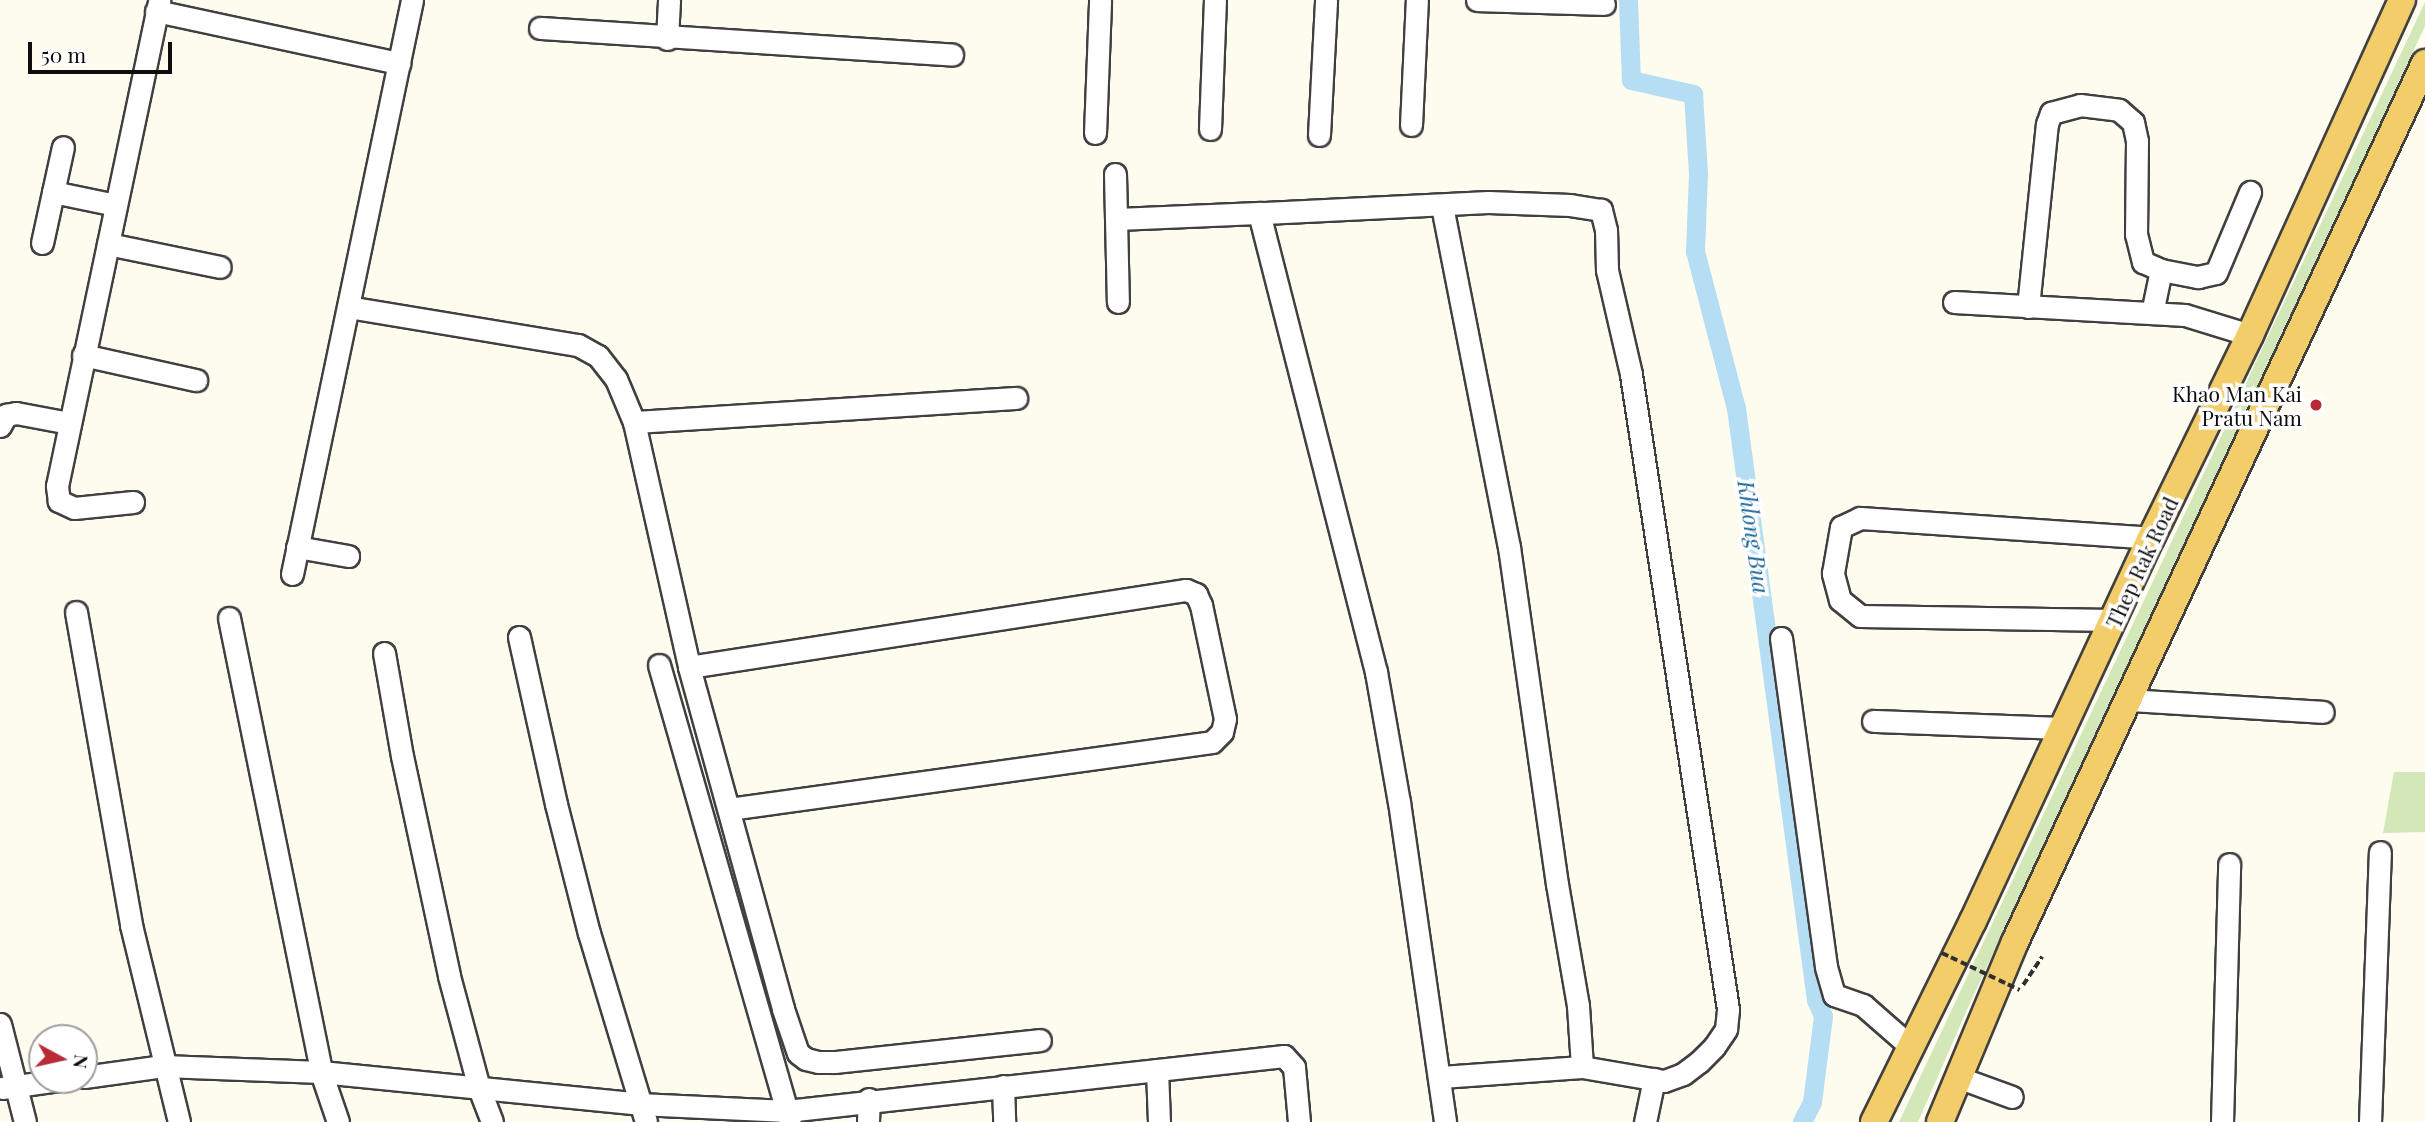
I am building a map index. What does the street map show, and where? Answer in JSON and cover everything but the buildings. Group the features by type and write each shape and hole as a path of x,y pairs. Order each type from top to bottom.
{"main road":[{"name":"Thep Rak Road","path":"1874,1122 2250,335 2402,0"},
{"path":"1940,1122 2015,942 2423,73"}],"street":[{"path":"292,574 412,0"},
{"path":"667,39 669,0"},
{"path":"1095,133 1100,0"},
{"path":"1210,129 1215,0"},
{"path":"1319,135 1326,0"},
{"path":"1411,125 1417,0"},
{"path":"1477,0 1604,5"},
{"path":"133,502 74,508 59,501 57,486 158,6 399,63"},
{"path":"540,29 952,55"},
{"path":"2028,307 2047,124 2051,113 2061,107 2080,105 2119,110 2133,122 2137,141 2136,234 2143,262 2161,270 2198,277 2216,273 2250,192"},
{"path":"42,243 63,147"},
{"path":"1115,174 1118,302"},
{"path":"53,192 116,205"},
{"path":"1116,219 1488,202 1601,209 1606,230 1607,270 1632,374 1728,1009 1726,1029 1714,1047 1699,1062 1682,1074 1664,1081 1582,1067 1441,1077"},
{"path":"1442,206 1508,547 1557,884 1578,1006 1582,1067"},
{"path":"1259,213 1376,672 1441,1077 1445,1122"},
{"path":"108,244 220,267"},
{"path":"2152,313 2161,270"},
{"path":"1954,302 2185,315 2250,335"},
{"path":"348,307 578,345 598,356 616,379 634,422 689,667 783,1009 798,1052 806,1059 835,1062 1040,1040"},
{"path":"83,355 196,380"},
{"path":"634,422 1016,398"},
{"path":"0,426 6,415 16,413 69,423"},
{"path":"2114,620 1860,616 1840,600 1832,573 1841,527 1860,518 2151,538"},
{"path":"297,547 348,556"},
{"path":"689,667 1186,590 1196,594 1201,605 1224,719 1222,732 1212,742 729,809"},
{"path":"76,612 109,811 163,1066 179,1122"},
{"path":"229,618 321,1072 338,1122"},
{"path":"519,637 556,804 589,933 643,1113"},
{"path":"1781,638 1826,968 1834,995 1863,1005 1911,1047"},
{"path":"384,653 422,858 479,1088 492,1122"},
{"path":"659,665 789,1116"},
{"path":"2129,700 2323,712"},
{"path":"1873,721 2064,728"},
{"path":"2370,1122 2380,852"},
{"path":"2222,1122 2229,864"},
{"path":"0,1024 7,1088 25,1122"},
{"path":"98,1075 163,1066 321,1072 479,1088 643,1113 789,1116 869,1099 1284,1056 1294,1067 1299,1122"},
{"path":"1157,1070 1159,1122"},
{"path":"1960,1078 2012,1097"},
{"path":"1645,1122 1654,1079"},
{"path":"7,1088 28,1085"},
{"path":"1003,1086 1004,1122"},
{"path":"868,1122 869,1099"}],"path":[{"path":"1942,953 2020,990 2042,957"}],"green space":[{"path":"2425,2 2425,26 1969,1005 1918,1122 1899,1122"},
{"path":"2394,772 2425,772 2425,832 2383,833"}],"waterway":[{"name":"Khlong Bua","path":"1628,0 1631,80 1693,94 1698,173 1695,251 1736,408 1816,1000 1823,1016 1812,1102 1802,1122"}],"place":[{"name":"Khao Man Kai Pratu Nam","path":"2316,405"}]}
